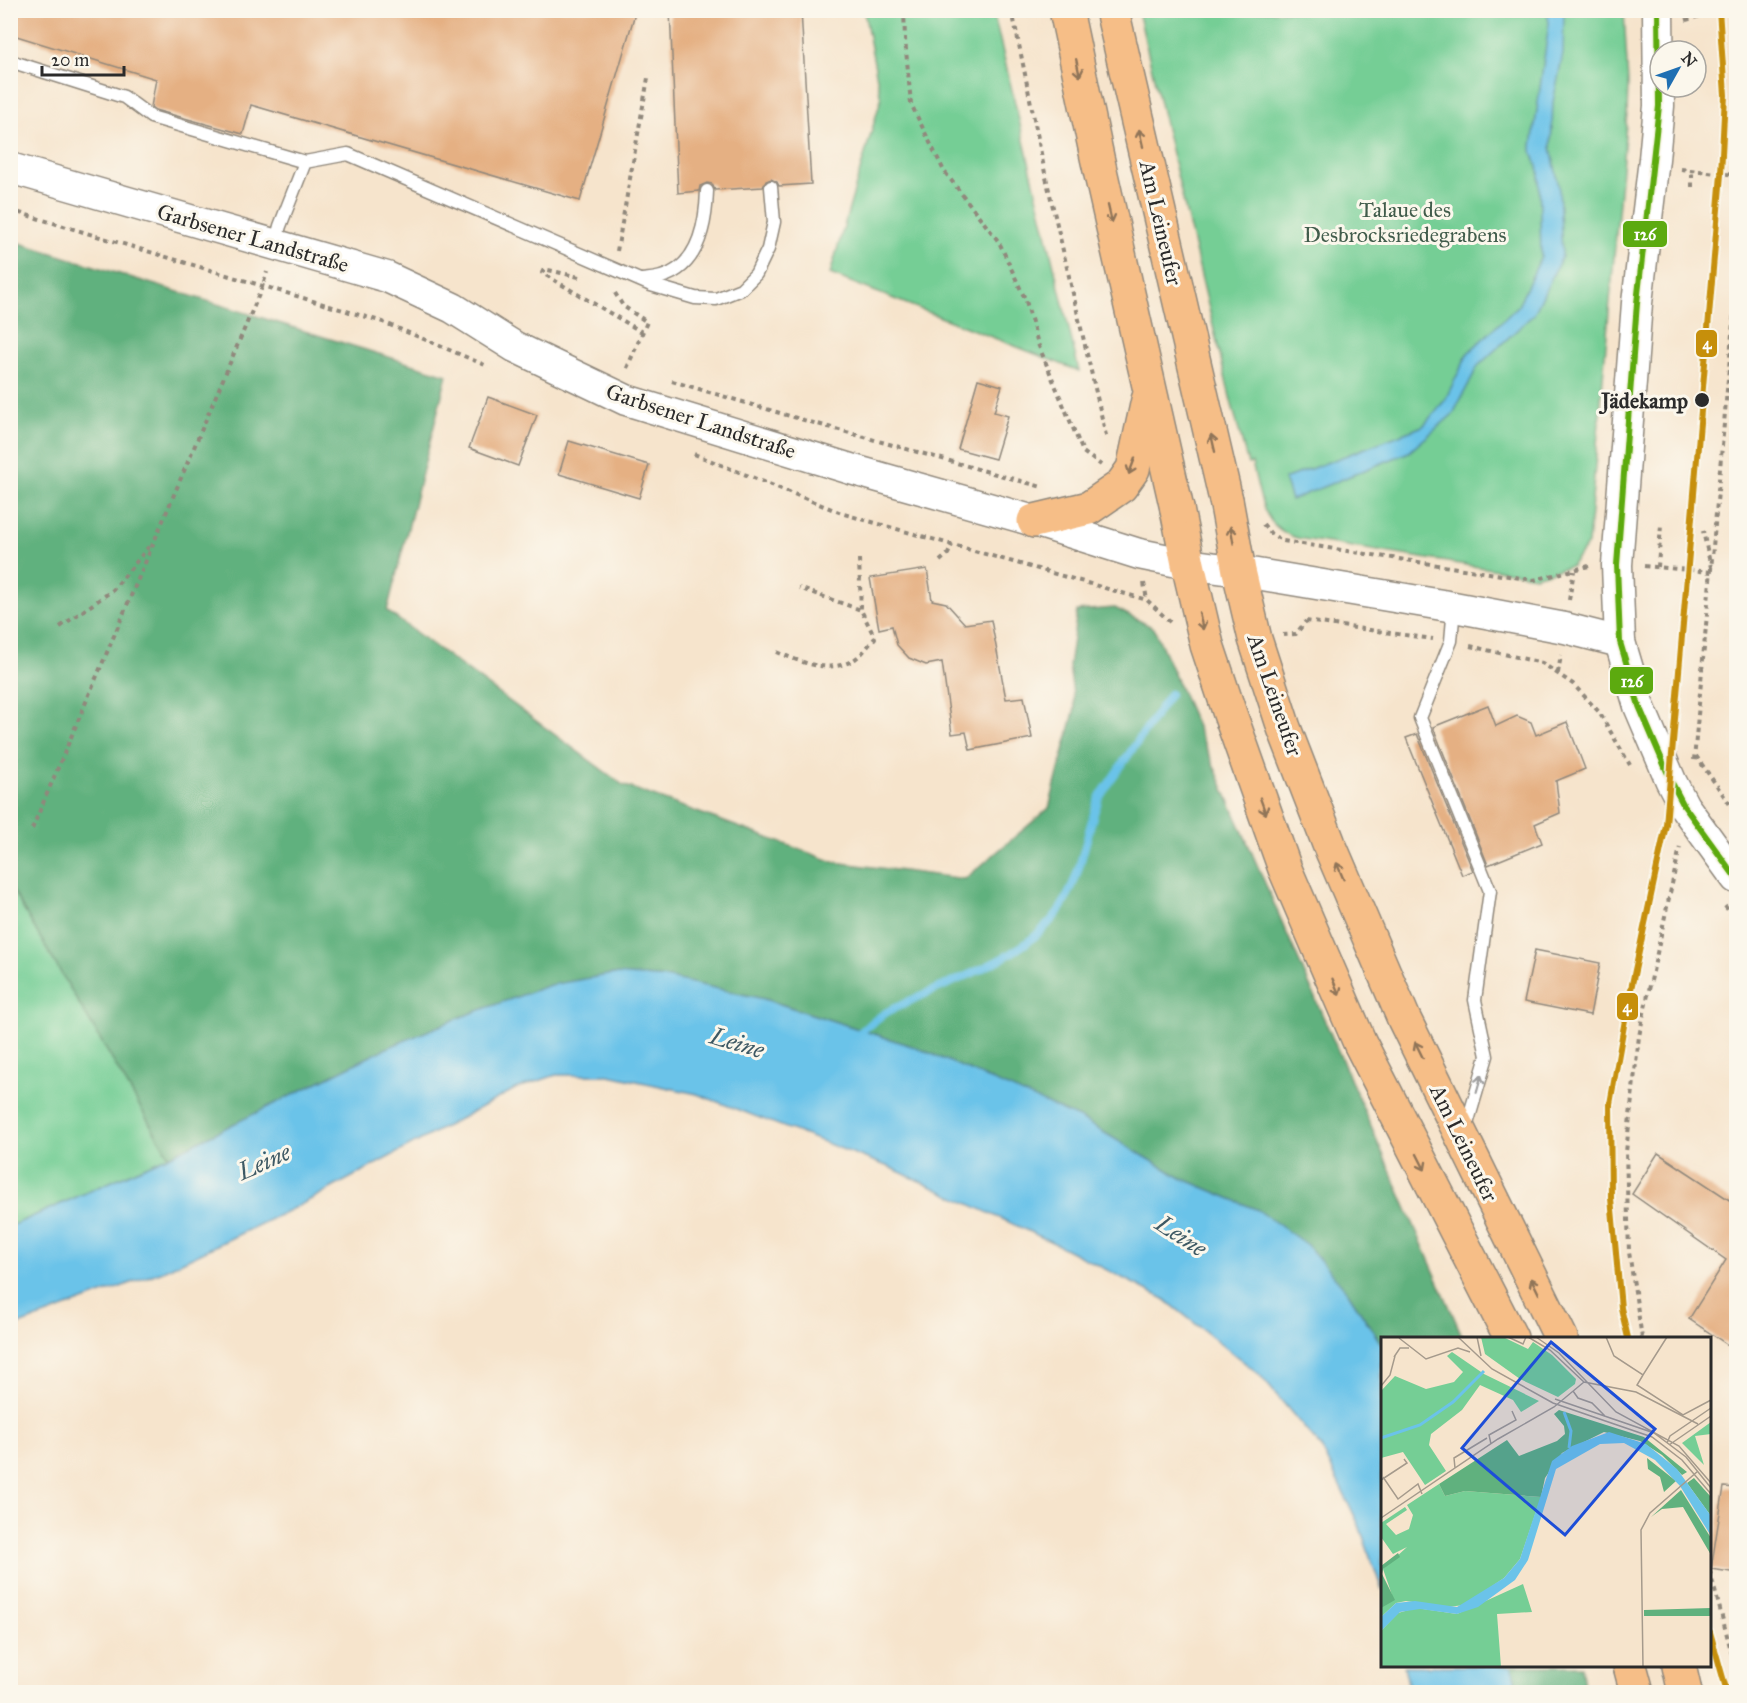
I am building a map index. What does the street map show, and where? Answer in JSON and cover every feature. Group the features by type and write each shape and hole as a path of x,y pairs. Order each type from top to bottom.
{"main road":[{"name":"Am Leineufer","path":"1066,10 1188,564 1207,645 1230,714 1285,869 1360,1043 1510,1337"},
{"name":"Am Leineufer","path":"1112,10 1226,500 1255,639 1284,728 1329,844 1404,1019 1561,1337"},
{"path":"1034,522 1089,508 1121,486 1133,469 1150,389"},
{"path":"1631,1667 1637,1692"},
{"path":"1679,1667 1685,1692"}],"street":[{"path":"1658,19 1659,106 1637,303 1617,565 1620,642 1638,706 1671,781 1684,806 1737,878"},
{"name":"Garbsener Landstraße","path":"10,168 387,277 453,308 515,347 626,400 1139,554 1239,571"},
{"path":"1239,571 1454,607 1565,628 1620,642"}],"lane":[{"path":"10,61 124,97 151,117 305,162 348,154 651,285 695,298 716,299 741,289 756,274 768,249 774,222 771,187"},
{"path":"275,245 305,162"},
{"path":"639,280 662,277 679,268 693,254 706,212 707,191"},
{"path":"1454,607 1451,641 1420,718 1490,891 1475,1000 1487,1056 1463,1140"}],"path":[{"path":"904,10 911,104 944,171 999,242 1026,301 1038,344 1083,452 1107,470"},
{"path":"1012,10 1045,173 1109,450"},
{"path":"1658,19 1736,10 1737,13"},
{"path":"627,369 647,322 623,306 611,285 648,78"},
{"path":"1692,187 1692,170 1735,175 1733,188"},
{"path":"611,285 544,269 542,273 642,332"},
{"path":"32,830 263,285"},
{"path":"1737,289 1695,755 1737,813"},
{"path":"618,365 637,372"},
{"path":"669,380 1042,487"},
{"path":"1259,519 1271,534 1283,541 1534,580 1574,571"},
{"path":"1658,567 1661,525"},
{"path":"1703,531 1712,572"},
{"path":"60,627 113,590 156,539"},
{"path":"940,561 948,554 952,545"},
{"path":"777,652 815,667 839,665 856,659 875,638 861,610 859,559"},
{"path":"800,588 861,610"},
{"path":"1306,621 1451,641 1542,663 1573,684 1599,712 1632,767"},
{"path":"1642,1337 1629,1252 1626,1152 1639,1036 1680,846"},
{"path":"1711,1576 1737,1669"}],"green space":[{"path":"864,11 993,11 1079,371 830,274 881,99"},
{"name":"Talaue des Desbrocksriedegrabens","path":"1138,11 1624,11 1628,84 1627,113 1588,544 1571,566 1535,576 1297,538 1285,533 1269,518 1260,498 1252,463 1248,464 1230,397"},
{"path":"10,240 447,375 387,611 623,785 834,862 965,879 1049,808 1075,708 1069,666 1077,611 1115,608 1154,628 1463,1337 1381,1337 1381,1343 1347,1291 1258,1210 1181,1178 1081,1119 918,1048 765,999 669,978 613,974 550,985 461,1017 387,1048 169,1156 11,888"},
{"path":"11,888 169,1156 10,1226"},
{"path":"1512,1667 1581,1667 1585,1692 1518,1692"}],"water":[{"path":"1547,11 1564,12 1563,54 1553,102 1551,147 1559,187 1562,256 1534,314 1478,366 1453,414 1409,452 1291,500 1284,479 1423,426 1445,400 1468,353 1518,306 1541,257 1539,173 1532,146 1549,23"},
{"name":"Leine","path":"613,974 669,978 764,999 918,1048 1081,1119 1181,1178 1258,1210 1307,1245 1347,1291 1381,1343 1381,1587 1359,1525 1322,1449 1259,1374 1164,1299 1054,1243 889,1167 697,1094 609,1075 556,1075 515,1089 304,1203 163,1271 11,1328 11,1226 169,1156 387,1048 461,1017 550,985"},
{"path":"1404,1667 1512,1667 1518,1692 1410,1692"}],"building":[{"path":"10,10 636,10 580,201 251,105 243,134 155,110 151,107 156,79 10,34"},
{"path":"670,10 801,10 811,184 779,186 771,179 766,181 763,187 715,190 712,184 707,183 700,186 699,191 678,193"},
{"path":"978,379 1002,386 994,412 1008,416 995,459 958,449"},
{"path":"488,397 537,415 518,466 469,448"},
{"path":"569,441 649,465 639,498 559,474"},
{"path":"927,569 932,600 946,603 965,624 991,620 1006,699 1024,697 1032,738 970,750 966,732 952,734 942,662 926,665 909,658 897,645 892,626 879,629 870,578"},
{"path":"1488,705 1496,726 1517,716 1531,722 1536,735 1567,722 1585,769 1556,781 1560,813 1535,824 1542,843 1488,865 1433,727"},
{"path":"1417,734 1473,871 1462,875 1406,738"},
{"path":"1535,950 1600,963 1590,1015 1524,1002"},
{"path":"1658,1153 1737,1205 1737,1351 1689,1319 1726,1260 1632,1194"},
{"path":"1724,1487 1737,1488 1737,1573 1711,1569"}],"waterway":[{"path":"854,1037 887,1012 1006,956 1028,942 1047,925 1069,894 1099,798 1170,694"}],"transit line":[{"name":"126","path":"1658,10 1659,106 1637,303 1617,565 1620,642 1639,706 1671,781 1684,806 1736,878"},
{"name":"4","path":"1628,1337 1621,1308 1611,1198 1610,1104 1628,1003 1666,825 1721,174 1725,95 1719,10"},
{"name":"4","path":"1711,1636 1727,1692"}],"place":[{"name":"Jädekamp","path":"1702,400"}]}
